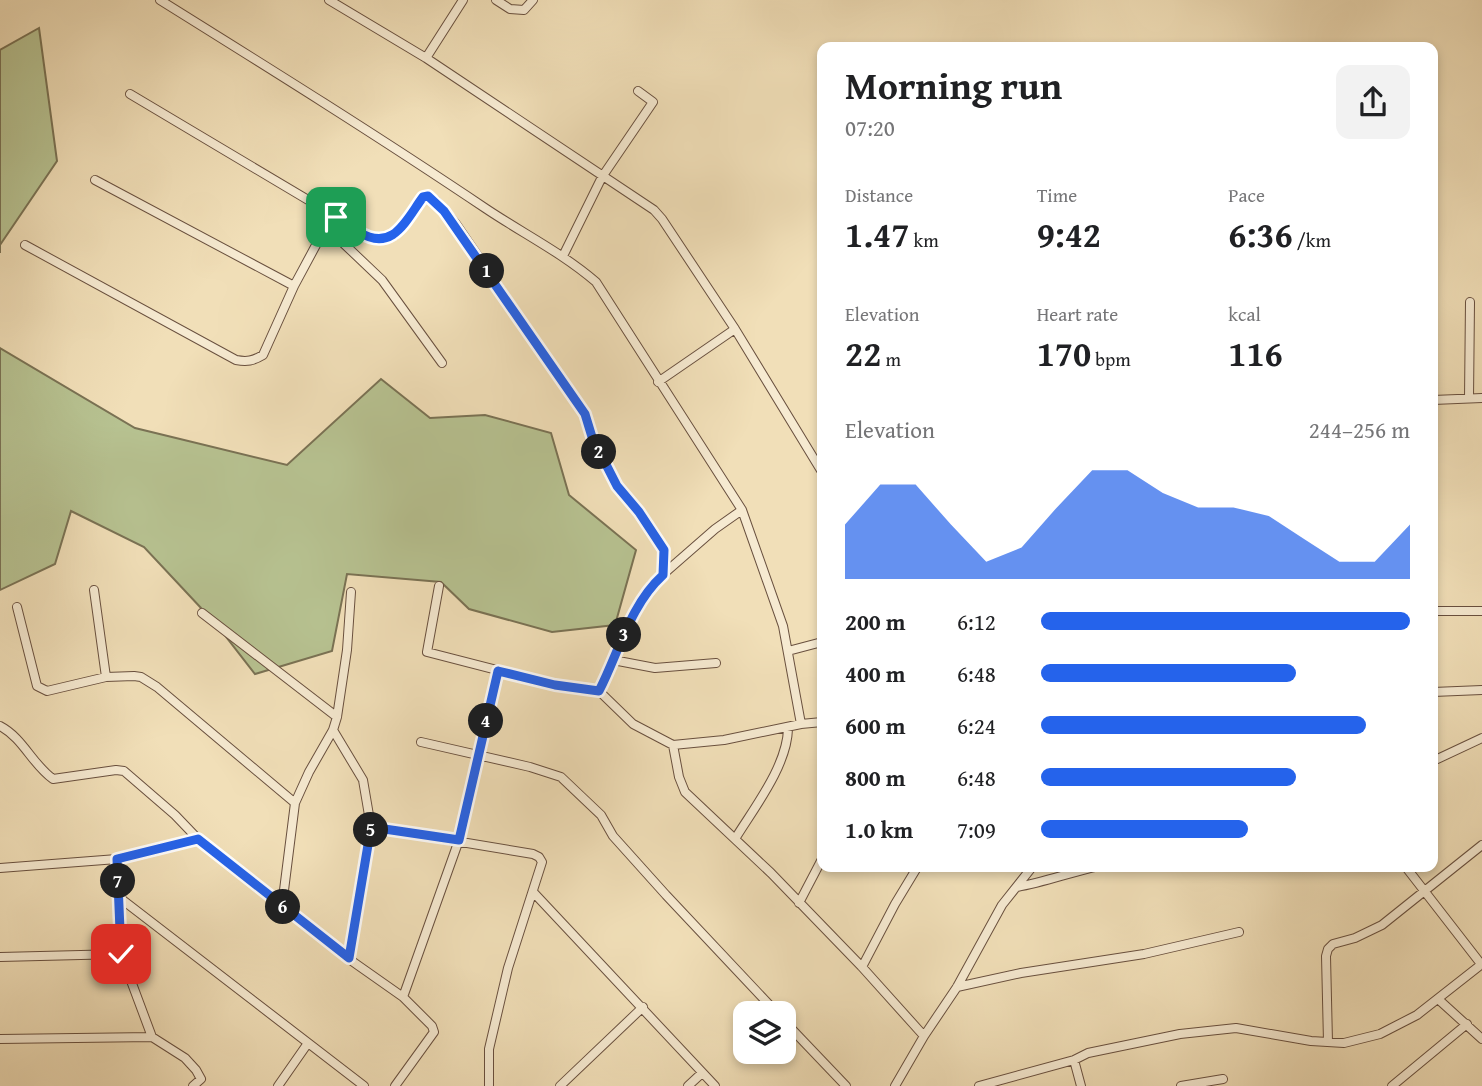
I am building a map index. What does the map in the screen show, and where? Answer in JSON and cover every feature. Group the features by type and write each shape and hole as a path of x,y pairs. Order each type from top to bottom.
{"street":[{"path":"160,0 421,165 514,228 563,256 596,282 742,510 783,626 801,724"},
{"path":"329,0 426,58 643,202 663,219 817,464"},
{"path":"426,58 463,0"},
{"path":"496,0 517,11 524,10 533,0"},
{"path":"563,256 602,177 653,102 638,91"},
{"path":"130,94 372,238 389,238 395,235 423,197 428,196 444,211 585,414 592,437 617,486 639,512 664,550 663,575"},
{"path":"95,180 293,286"},
{"path":"25,245 244,362 254,361 262,355 293,286 330,219 336,217"},
{"path":"349,224 341,235 342,242 382,280 442,363"},
{"path":"1469,398 1470,302"},
{"path":"659,382 734,329"},
{"path":"1438,400 1482,398"},
{"path":"599,691 637,609 652,584 715,529 742,510"},
{"path":"439,586 427,652 555,685 599,691 633,724 673,745 724,740 817,722"},
{"path":"94,590 106,677"},
{"path":"282,906 295,803 333,730 337,717 347,650 351,592"},
{"path":"17,607 37,686 47,691 106,677 141,677 157,687 295,803"},
{"path":"1438,611 1482,611"},
{"path":"202,613 337,717"},
{"path":"788,651 817,643"},
{"path":"613,660 655,668 716,663"},
{"path":"403,997 459,840 498,671"},
{"path":"1438,692 1482,690"},
{"path":"0,726 13,732 45,773 53,779 124,771 175,815 198,839 403,997 432,1026 434,1032 395,1086"},
{"path":"735,839 779,765 788,742 788,729"},
{"path":"333,730 363,780 371,827 349,958"},
{"path":"1438,759 1482,738"},
{"path":"421,742 561,777 601,815 613,836 766,1001"},
{"path":"673,745 678,777 685,792 862,967 924,1036"},
{"path":"371,827 459,840 539,857 542,867 508,968 489,1049 489,1086"},
{"path":"0,868 117,859 198,839"},
{"path":"1328,1042 1328,949 1333,944 1355,938 1382,925 1482,845"},
{"path":"117,859 121,954 152,1037"},
{"path":"799,903 817,869"},
{"path":"862,967 914,872"},
{"path":"895,1086 957,986 1002,905 1028,872"},
{"path":"1017,887 1072,872"},
{"path":"979,1086 1005,1082 1088,1053 1180,1034 1236,1028 1344,1043 1380,1034 1417,1015 1482,964 1410,872"},
{"path":"534,893 715,1086"},
{"path":"120,898 364,1086"},
{"path":"957,986 1144,954 1239,932"},
{"path":"0,957 121,954"},
{"path":"1438,999 1482,1038"},
{"path":"560,1086 643,1007"},
{"path":"1392,1086 1467,1024"},
{"path":"796,1034 846,1086"},
{"path":"0,1039 152,1037 185,1058 197,1070 201,1079 193,1086"},
{"path":"278,1086 308,1043"},
{"path":"1074,1060 1081,1086"},
{"path":"688,1086 702,1073"},
{"path":"1181,1086 1223,1079"}],"green space":[{"path":"39,28 57,161 0,245 0,50"},
{"path":"0,348 135,428 287,465 381,379 430,418 485,415 551,433 569,495 636,550 615,625 552,632 469,609 441,582 347,574 332,651 255,674 216,624 144,547 71,511 55,564 0,590"}],"route":[{"path":"121,954 117,859 198,839 349,958 371,827 459,840 498,671 555,685 599,691 637,609 652,584 663,575 664,550 639,512 617,486 578,402 456,224 436,201 428,196 423,197 395,235 389,238 372,238 336,217"}]}
